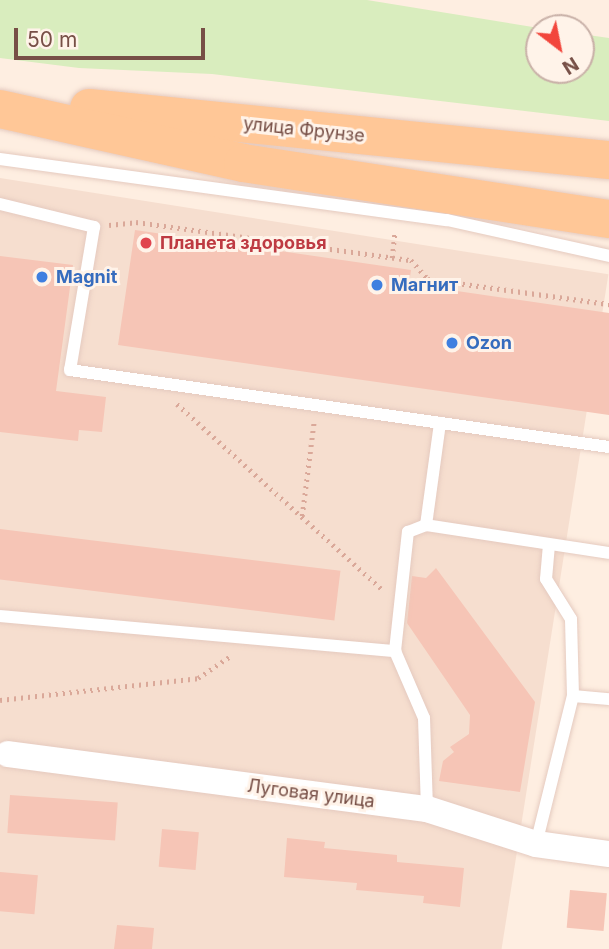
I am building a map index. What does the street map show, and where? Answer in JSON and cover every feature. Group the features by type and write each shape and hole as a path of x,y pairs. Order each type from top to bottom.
{"main road":[{"name":"улица Фрунзе","path":"0,99 609,160"},
{"path":"0,109 243,163 609,219"}],"street":[{"name":"Луговая улица","path":"8,754 427,809 536,844 609,853"}],"lane":[{"path":"0,159 397,212 609,256"},
{"path":"0,204 94,227 70,370 609,447"},
{"path":"426,525 440,423"},
{"path":"427,809 424,718 395,652 408,532 426,525 549,547 609,553"},
{"path":"536,844 573,696 571,619 546,579 549,547"},
{"path":"0,616 395,652"},
{"path":"573,696 609,699"}],"path":[{"path":"392,258 397,212"},
{"path":"94,227 135,222 411,260 428,279 609,304"},
{"path":"153,382 400,606"},
{"path":"302,517 317,405"},
{"path":"0,700 198,678 256,638"}],"shaded area":[{"path":"0,178 608,274 502,949 0,949"}],"green space":[{"path":"0,0 367,0 525,26 525,84 595,84 595,36 609,38 609,121 212,74 79,68 0,58"}],"building":[{"path":"135,230 411,270 409,284 609,313 609,415 118,345"},
{"path":"0,256 73,265 56,391 106,397 102,432 79,430 78,441 0,432"},
{"path":"0,529 340,571 334,620 0,579"},
{"path":"436,568 535,702 520,792 439,781 443,761 454,752 450,747 469,734 470,715 407,623 412,576 426,578"},
{"path":"10,795 118,803 115,840 7,833"},
{"path":"162,829 199,832 196,870 159,867"},
{"path":"287,838 325,842 324,848 397,855 397,862 464,868 460,907 423,903 424,896 356,890 357,883 284,877"},
{"path":"0,872 38,875 34,914 0,911"},
{"path":"570,890 607,893 604,931 567,928"},
{"path":"117,925 154,928 152,949 114,949"}],"place":[{"name":"Планета здоровья","path":"146,243"},
{"name":"Magnit","path":"42,277"},
{"name":"Магнит","path":"377,285"},
{"name":"Ozon","path":"452,343"}]}
